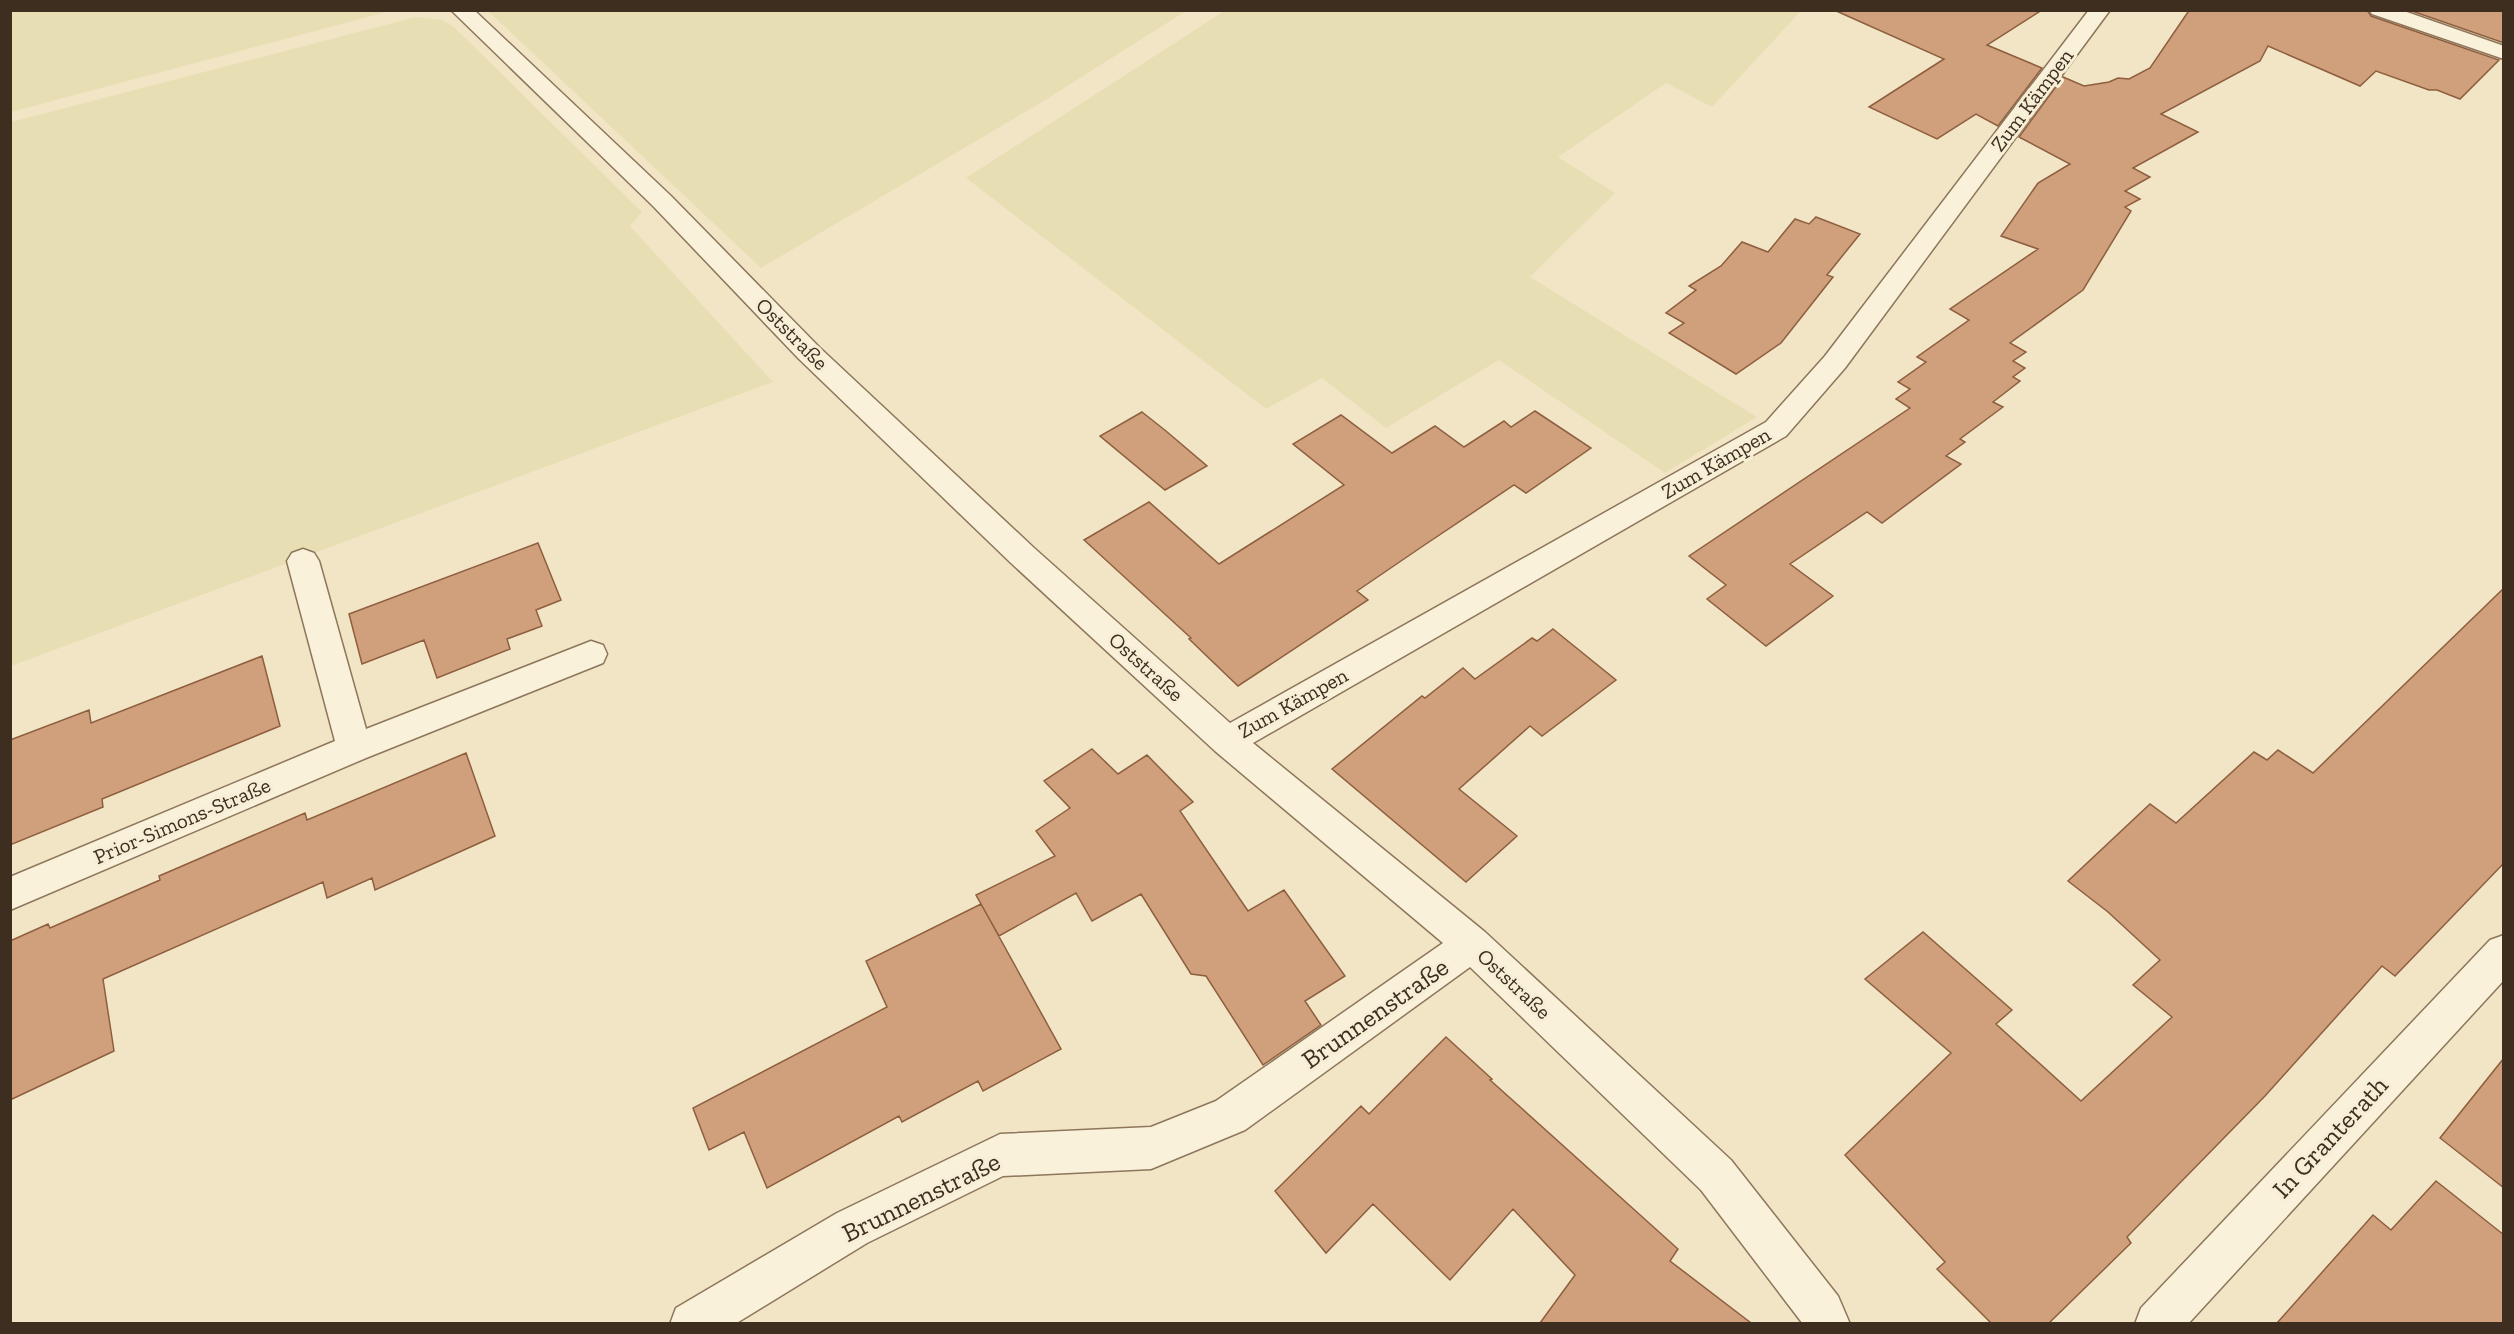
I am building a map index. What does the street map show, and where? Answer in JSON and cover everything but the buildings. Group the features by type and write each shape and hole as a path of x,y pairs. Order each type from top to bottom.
{"street":[{"name":"Oststraße","path":"461,10 662,201 809,353 959,496 1227,741 1472,944 1716,1175 1769,1241 1828,1323"},
{"name":"Zum Kämpen","path":"1227,741 1776,429 1835,362 2100,10"},
{"path":"2379,10 2504,53"},
{"path":"303,561 354,748"},
{"name":"Prior-Simons-Straße","path":"10,894 354,748 591,654"},
{"name":"Brunnenstraße","path":"692,1323 852,1228 1000,1155 1152,1149 1230,1116 1472,944"},
{"name":"In Granterath","path":"2157,1323 2504,952"}],"shaded area":[{"path":"11,10 390,10 390,11 11,112"},
{"path":"488,11 1186,11 1042,102 761,268"},
{"path":"1224,11 1801,11 1712,107 1666,83 1558,157 1615,193 1530,277 1757,417 1665,473 1499,360 1386,428 1322,378 1266,409 966,178"},
{"path":"416,17 443,20 455,28 642,212 630,226 773,382 11,666 11,122"}]}
